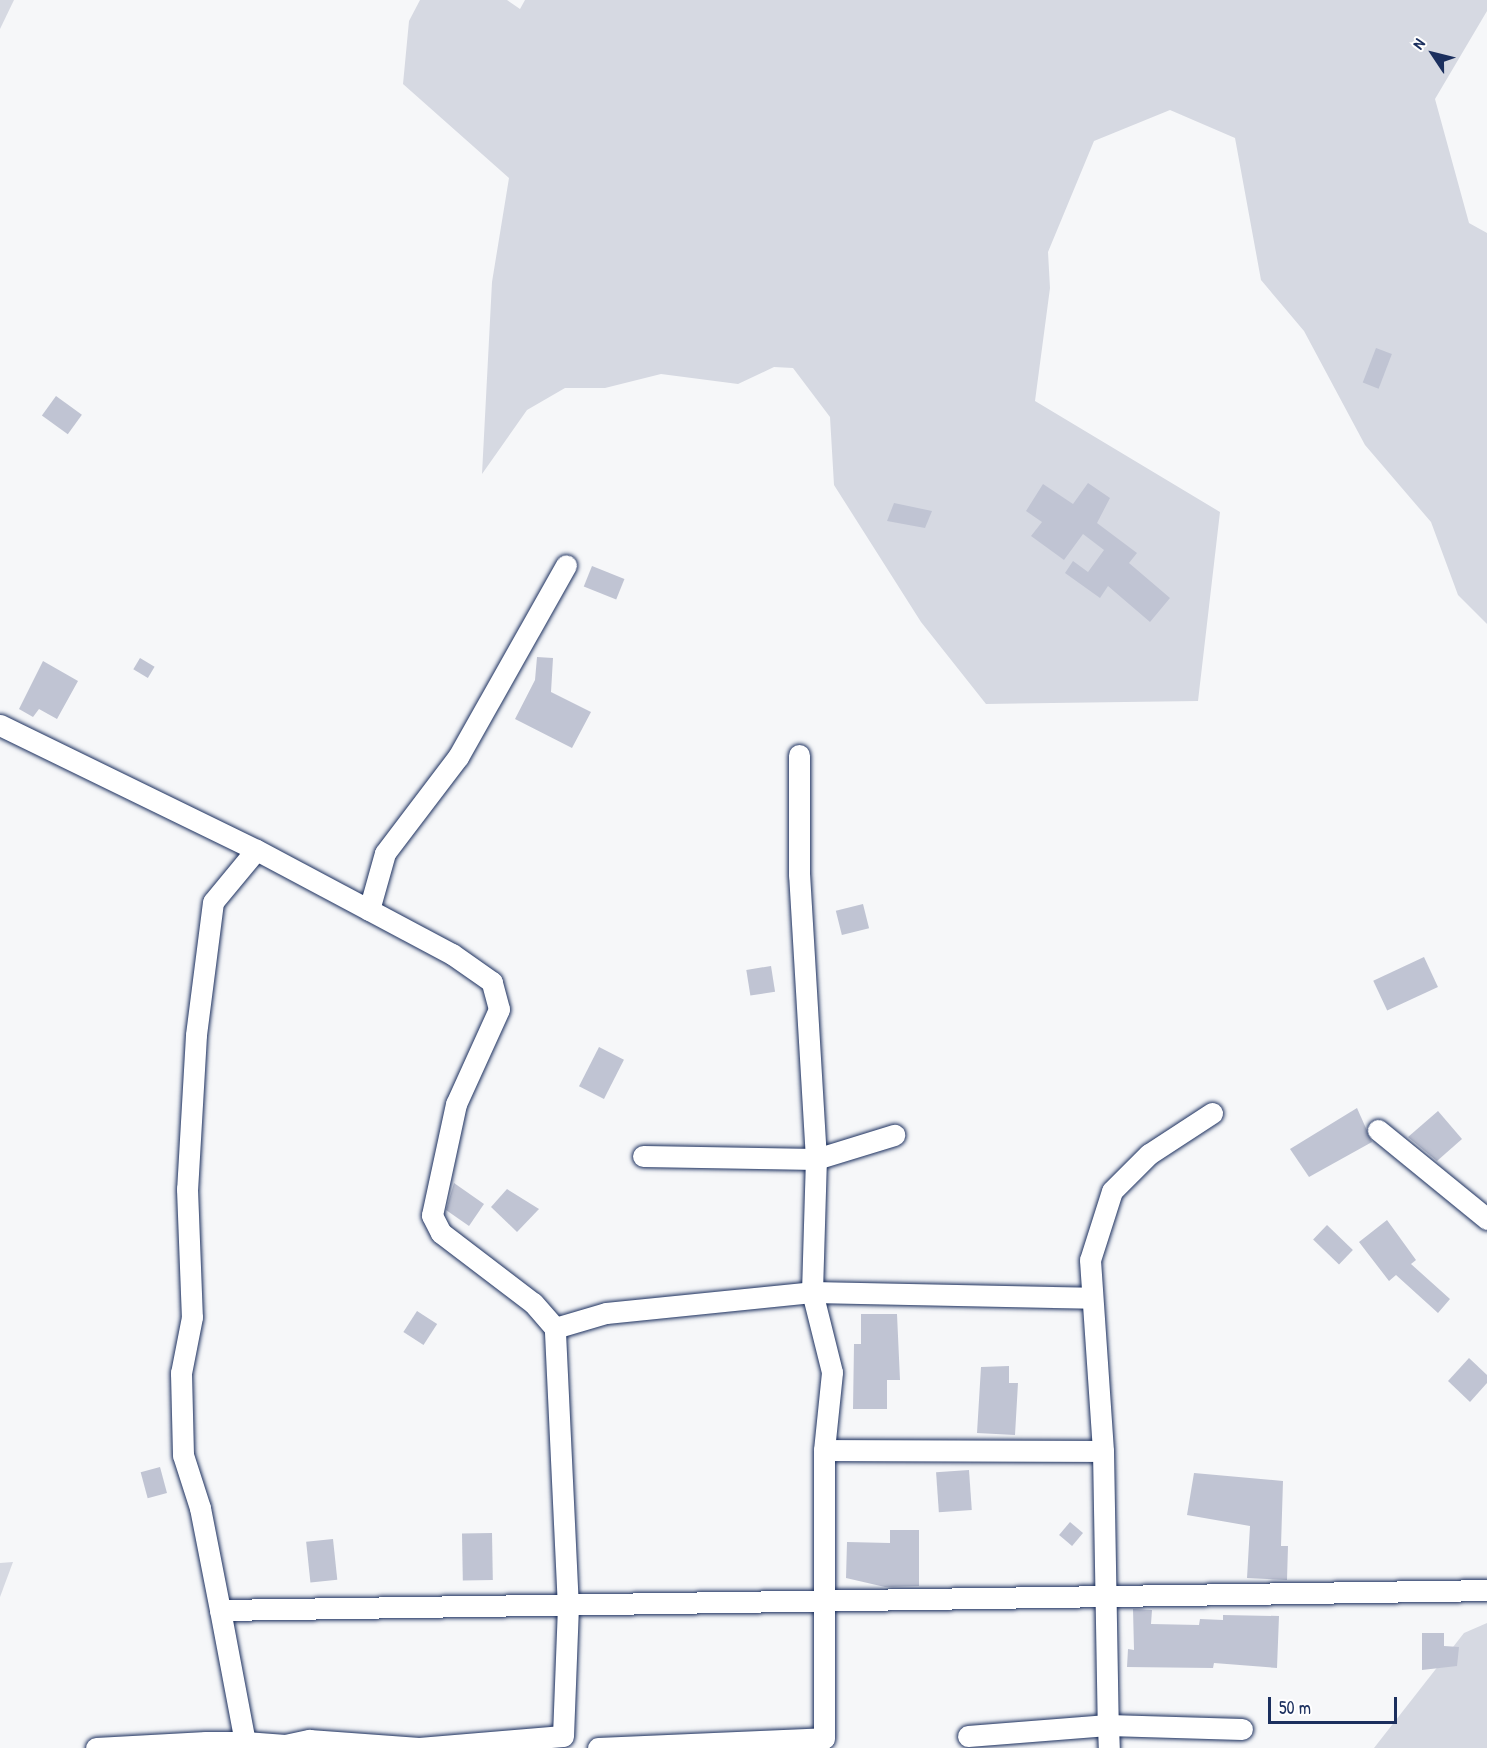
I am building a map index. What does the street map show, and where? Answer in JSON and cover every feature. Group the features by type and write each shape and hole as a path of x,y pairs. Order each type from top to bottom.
{"street":[{"path":"369,910 385,853 458,757 566,565"},
{"path":"0,725 256,850 369,910 492,982 499,1009 456,1104 432,1215 441,1233 533,1303 555,1328 568,1608 564,1742 419,1748 309,1740 285,1745 96,1748"},
{"path":"598,1748 825,1738 824,1450 832,1372 812,1292 816,1159 798,875 799,755"},
{"path":"247,1745 200,1508 183,1455 181,1373 192,1317 187,1189 195,1035 213,903 256,850"},
{"path":"1109,1748 1103,1451 1090,1260 1112,1191 1149,1154 1212,1113"},
{"path":"1378,1130 1487,1219"},
{"path":"643,1156 816,1159 894,1135"},
{"path":"555,1328 606,1313 812,1292 1092,1298"},
{"path":"824,1450 1103,1451"},
{"path":"220,1610 826,1604 1106,1595 1487,1590"},
{"path":"968,1736 1108,1725 1242,1729"}],"shaded area":[{"path":"0,0 14,0 0,29"},
{"path":"420,0 507,0 520,9 525,0 1487,0 1487,11 1435,99 1469,223 1487,233 1487,624 1458,595 1431,522 1365,445 1304,331 1261,280 1235,138 1170,110 1094,141 1048,252 1050,288 1035,401 1220,512 1198,701 986,704 921,622 834,485 830,417 793,368 774,367 738,384 661,374 605,388 565,388 527,410 482,474 492,282 509,178 403,84 409,21"},
{"path":"13,1562 0,1597 0,1563"},
{"path":"1487,1623 1487,1748 1374,1748 1464,1633"}],"building":[{"path":"1376,348 1392,354 1379,389 1363,383"},
{"path":"56,396 82,415 68,434 42,415"},
{"path":"1088,483 1110,498 1097,523 1137,553 1129,563 1170,598 1150,622 1108,586 1100,598 1065,573 1073,561 1088,572 1104,550 1083,534 1064,560 1031,536 1042,522 1026,511 1043,484 1073,504"},
{"path":"894,503 932,511 925,528 887,521"},
{"path":"592,566 624,579 616,600 584,586"},
{"path":"537,657 553,658 551,692 591,712 572,748 515,719 535,680"},
{"path":"140,658 155,667 148,678 133,669"},
{"path":"43,661 78,681 57,719 39,709 33,717 19,709"},
{"path":"863,904 869,928 842,935 836,911"},
{"path":"1424,957 1438,987 1387,1011 1373,981"},
{"path":"771,966 775,992 750,996 746,970"},
{"path":"599,1047 624,1060 604,1099 579,1086"},
{"path":"1357,1108 1372,1142 1309,1177 1290,1149"},
{"path":"1438,1111 1462,1139 1437,1161 1408,1137"},
{"path":"454,1183 484,1204 469,1226 446,1210"},
{"path":"507,1189 539,1209 517,1232 491,1207"},
{"path":"1387,1220 1416,1260 1411,1264 1450,1299 1438,1313 1396,1275 1389,1281 1359,1242"},
{"path":"1327,1225 1353,1250 1339,1264 1313,1239"},
{"path":"417,1311 437,1324 424,1345 403,1332"},
{"path":"861,1314 897,1314 900,1380 887,1380 887,1409 853,1409 854,1344 861,1344"},
{"path":"1469,1358 1487,1375 1487,1383 1470,1402 1448,1381"},
{"path":"1009,1366 1009,1383 1018,1383 1015,1435 977,1433 981,1367"},
{"path":"160,1467 167,1493 148,1498 141,1472"},
{"path":"969,1470 972,1510 939,1512 936,1472"},
{"path":"1194,1473 1283,1481 1281,1546 1288,1546 1287,1580 1247,1578 1250,1526 1187,1515"},
{"path":"1070,1522 1083,1533 1072,1546 1059,1535"},
{"path":"890,1530 919,1530 919,1586 885,1587 846,1578 847,1542 890,1543"},
{"path":"492,1533 493,1580 463,1581 462,1534"},
{"path":"333,1539 337,1580 310,1583 306,1542"},
{"path":"1133,1609 1152,1610 1151,1624 1199,1625 1200,1619 1223,1620 1223,1615 1279,1616 1277,1668 1214,1663 1213,1668 1127,1667 1128,1649 1134,1650"},
{"path":"1422,1633 1444,1633 1444,1646 1459,1647 1457,1666 1422,1670"}]}
